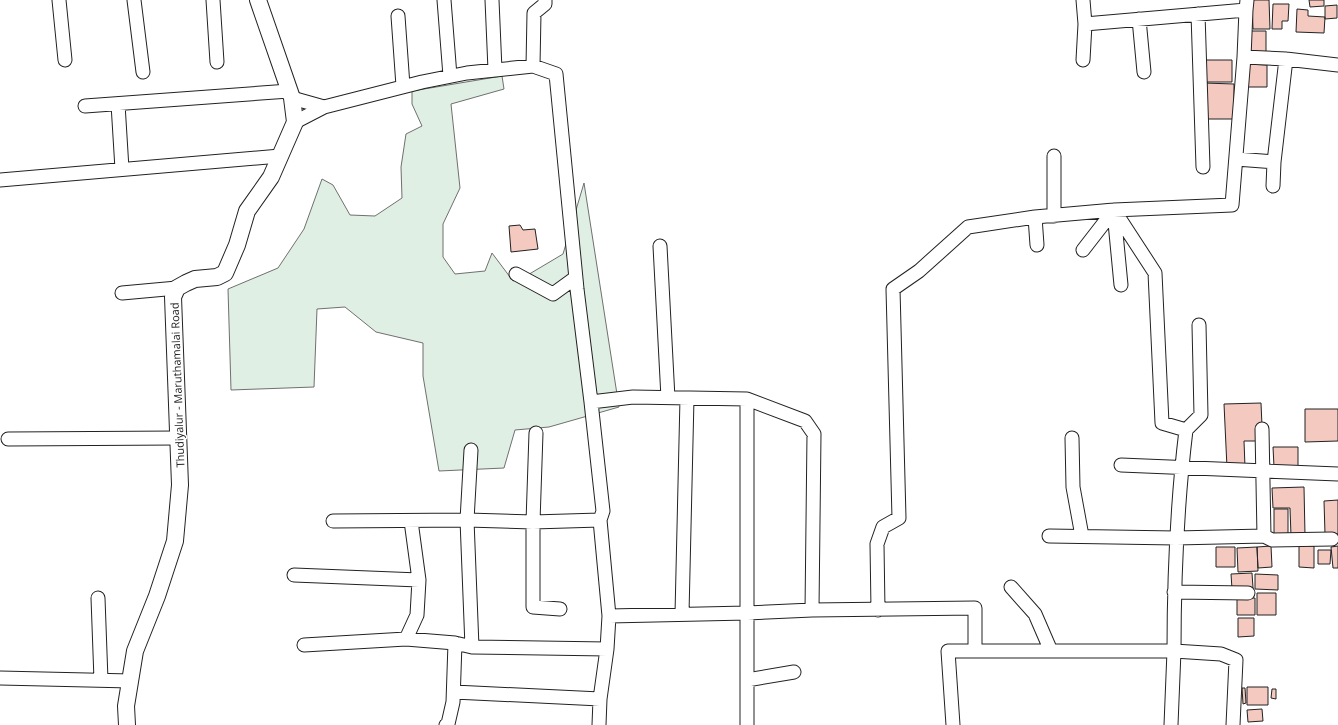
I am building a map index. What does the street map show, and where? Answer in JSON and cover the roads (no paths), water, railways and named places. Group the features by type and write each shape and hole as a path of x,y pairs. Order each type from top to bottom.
{"main road":[{"path":"258,0 291,95 295,122"},
{"name":"Thudiyalur - Maruthamalai Road","path":"127,725 126,706 136,651 157,596 175,541 180,485 173,297 177,288 195,279 217,277 225,273 247,211 271,177 295,122"}],"street":[{"path":"59,0 65,60"},
{"path":"134,0 143,72"},
{"path":"213,0 217,62"},
{"path":"444,0 450,76"},
{"path":"492,0 496,70"},
{"path":"534,66 534,13 545,4 545,0"},
{"path":"1083,0 1085,24 1083,60"},
{"path":"878,610 877,544 884,527 899,518 893,289 919,271 968,227 1035,217 1114,210 1232,205 1244,57 1246,5 1198,14 1085,24"},
{"path":"1198,14 1203,166"},
{"path":"398,16 403,86"},
{"path":"1139,19 1144,72"},
{"path":"1244,57 1286,59 1338,65"},
{"path":"1273,186 1274,162 1286,59"},
{"path":"295,122 324,107 403,86 450,76 534,66 556,74 576,278 603,511 600,520 609,616 607,649 600,699 599,725"},
{"path":"85,106 291,95 324,107"},
{"path":"118,104 122,169"},
{"path":"0,180 280,156"},
{"path":"1054,156 1054,216"},
{"path":"1236,159 1274,162"},
{"path":"1083,250 1114,210"},
{"path":"1114,210 1121,285"},
{"path":"1114,210 1155,273 1162,423 1186,430"},
{"path":"1035,217 1037,245"},
{"path":"660,246 668,398"},
{"path":"516,274 553,294 576,278"},
{"path":"122,293 177,288"},
{"path":"1171,725 1176,538 1181,469 1186,430 1201,415 1199,325"},
{"path":"591,402 633,397 747,399 806,421 814,434 812,610"},
{"path":"682,614 687,398"},
{"path":"747,399 747,725"},
{"path":"1262,429 1264,536"},
{"path":"536,433 533,522 533,607 560,609"},
{"path":"8,439 178,438"},
{"path":"1072,438 1073,487 1082,536"},
{"path":"471,450 468,520 472,647"},
{"path":"1121,466 1338,474"},
{"path":"334,521 468,520 533,522 600,520"},
{"path":"406,639 417,615 419,580 411,521"},
{"path":"1049,536 1176,538 1264,536 1272,540 1332,539"},
{"path":"294,575 419,580"},
{"path":"1011,587 1035,614 1051,651"},
{"path":"1174,592 1248,593"},
{"path":"98,598 100,680"},
{"path":"609,616 812,610 975,608 975,651"},
{"path":"304,646 406,639 455,643 472,647 607,649"},
{"path":"446,725 448,724 453,702 455,643"},
{"path":"953,725 948,651 1174,651 1221,654 1236,660 1232,725"},
{"path":"747,680 794,672"},
{"path":"0,678 131,681"},
{"path":"454,692 600,699"}]}
